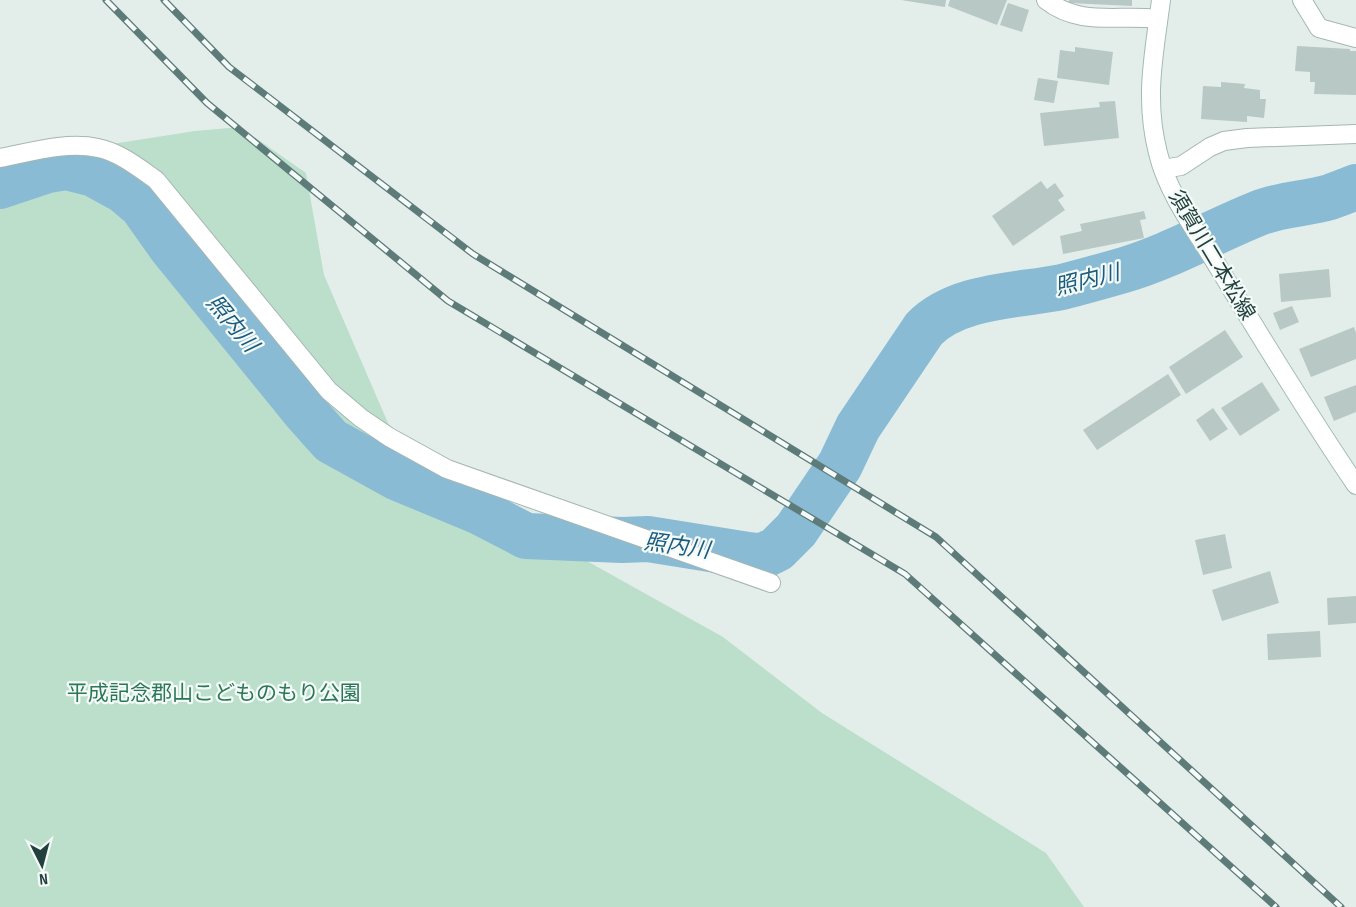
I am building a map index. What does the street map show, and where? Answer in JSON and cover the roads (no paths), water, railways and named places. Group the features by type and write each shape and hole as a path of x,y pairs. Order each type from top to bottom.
{"street":[{"path":"1046,0 1068,14 1086,18 1134,16 1158,19"},
{"name":"須賀川二本松線","path":"1161,0 1149,96 1158,154 1163,170 1210,254 1356,485"},
{"path":"1302,0 1319,28 1356,38"},
{"path":"1163,170 1181,166 1210,147 1224,141 1356,134"},
{"path":"0,158 63,146 98,148 128,160 156,180 329,391 361,418 389,437 447,469 771,583"}],"waterway":[{"name":"照内川","path":"0,186 48,170 66,167 94,174 123,190 142,206 171,247 331,441 398,478 480,512 526,536 648,539 754,556 765,555 777,549 796,530 840,465 858,427 924,329 938,318 953,309 971,303 1062,287 1124,270 1159,258 1259,213 1330,197 1356,187"}],"railway":[{"path":"106,0 207,103 448,301 905,574 1276,907"},
{"path":"164,0 229,67 473,254 936,537 1341,907"}],"park label":[{"name":"平成記念郡山こどものもり公園","path":"214,693"}]}
